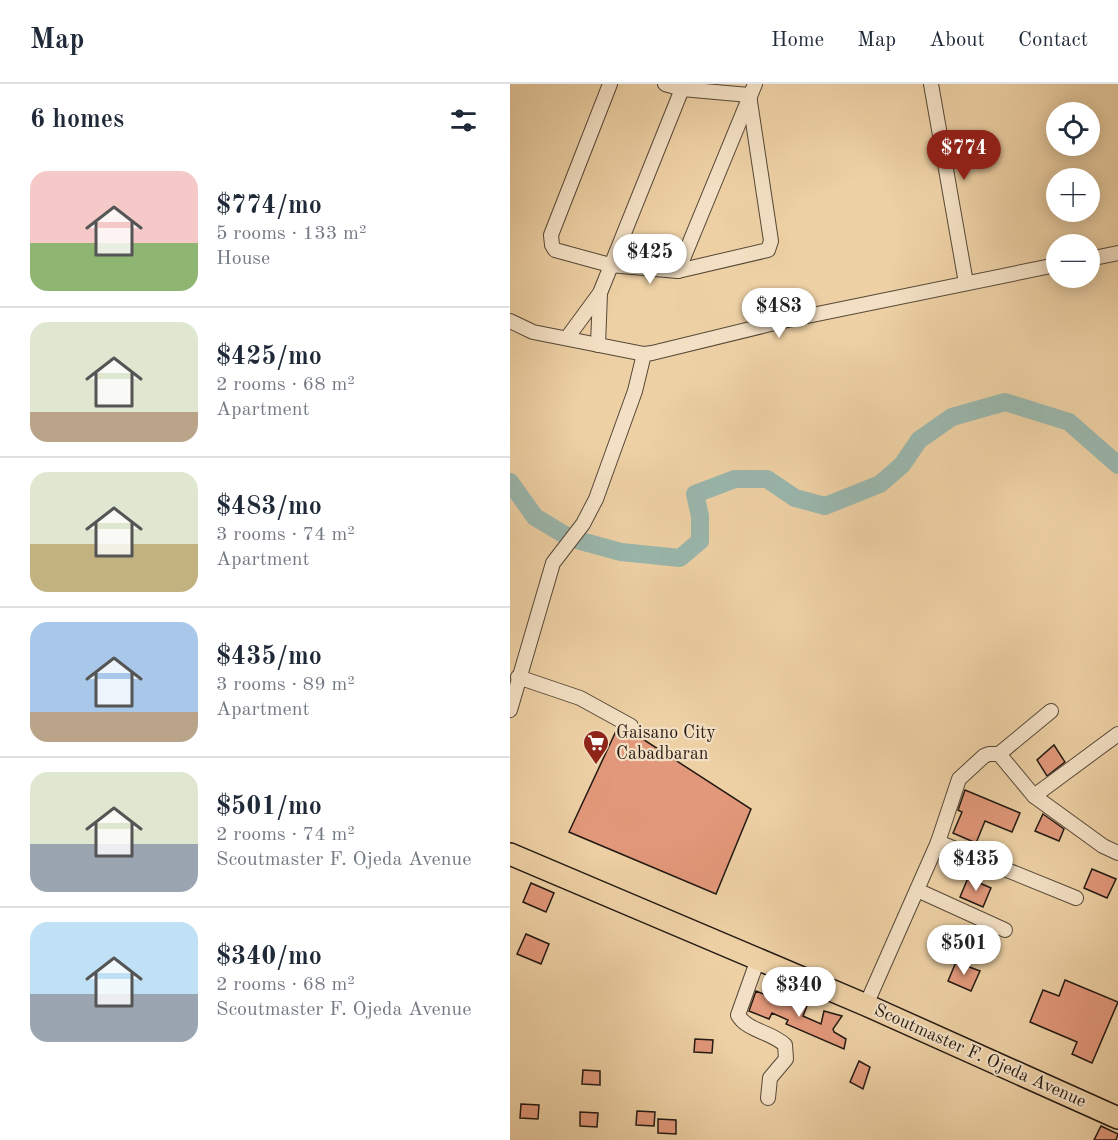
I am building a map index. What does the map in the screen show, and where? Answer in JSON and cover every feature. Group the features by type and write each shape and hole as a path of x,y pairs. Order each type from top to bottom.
{"highway":[{"name":"Scoutmaster F. Ojeda Avenue","path":"510,854 866,1005 1118,1118"}],"street":[{"path":"610,84 551,240 555,250 610,266 678,271 763,252 771,246 752,90"},
{"path":"665,84 682,88 752,90"},
{"path":"931,84 966,283"},
{"path":"567,338 600,294 682,88"},
{"path":"678,271 752,90"},
{"path":"1100,257 1118,253"},
{"path":"510,321 533,332 644,354 679,348 783,321 1046,268"},
{"path":"598,345 600,294"},
{"path":"510,710 553,563 583,524 596,499 635,391 644,354"},
{"path":"518,677 580,698 631,726"},
{"path":"866,1005 938,842 959,779 984,756 999,754 1051,711"},
{"path":"1034,796 1118,734"},
{"path":"999,754 1034,796 1103,846 1118,853"},
{"path":"938,842 1077,898"},
{"path":"917,890 1005,930"},
{"path":"758,959 738,1015 744,1023 775,1037 785,1045 786,1059 770,1078 768,1098"}],"building":[{"path":"617,729 627,734 635,734 751,809 716,894 569,832"},
{"path":"1054,745 1065,762 1047,776 1037,760"},
{"path":"965,790 1020,813 1012,832 985,821 976,843 953,833 962,812 958,810"},
{"path":"1043,814 1064,829 1059,841 1035,831"},
{"path":"1092,869 1116,879 1107,898 1084,888"},
{"path":"968,878 991,888 983,907 960,897"},
{"path":"531,883 554,893 546,912 523,902"},
{"path":"526,934 549,944 541,964 517,954"},
{"path":"956,962 980,971 971,991 948,981"},
{"path":"1065,980 1118,1002 1092,1063 1072,1054 1077,1042 1030,1022 1043,990 1059,996"},
{"path":"756,991 794,1005 796,1001 807,1006 803,1016 821,1024 824,1011 842,1016 833,1029 846,1039 844,1049 786,1024 788,1020 772,1013 769,1019 749,1011"},
{"path":"695,1039 713,1040 712,1053 694,1052"},
{"path":"859,1061 870,1067 863,1089 850,1082"},
{"path":"583,1070 600,1071 600,1085 582,1084"},
{"path":"521,1104 539,1105 538,1119 520,1118"},
{"path":"637,1111 655,1112 654,1126 636,1125"},
{"path":"580,1112 598,1113 597,1127 580,1126"},
{"path":"658,1119 676,1120 676,1134 658,1133"},
{"path":"1101,1126 1118,1134 1116,1140 1094,1140"}],"waterway":[{"path":"577,540 621,552 680,558 700,541 700,516 695,494 735,479 767,479 795,498 825,506 880,484 902,465 919,440 952,417 1005,402 1069,422 1118,465"},
{"path":"510,482 535,517 565,535"}],"place":[{"name":"Gaisano City Cabadbaran","path":"596,766"}]}
